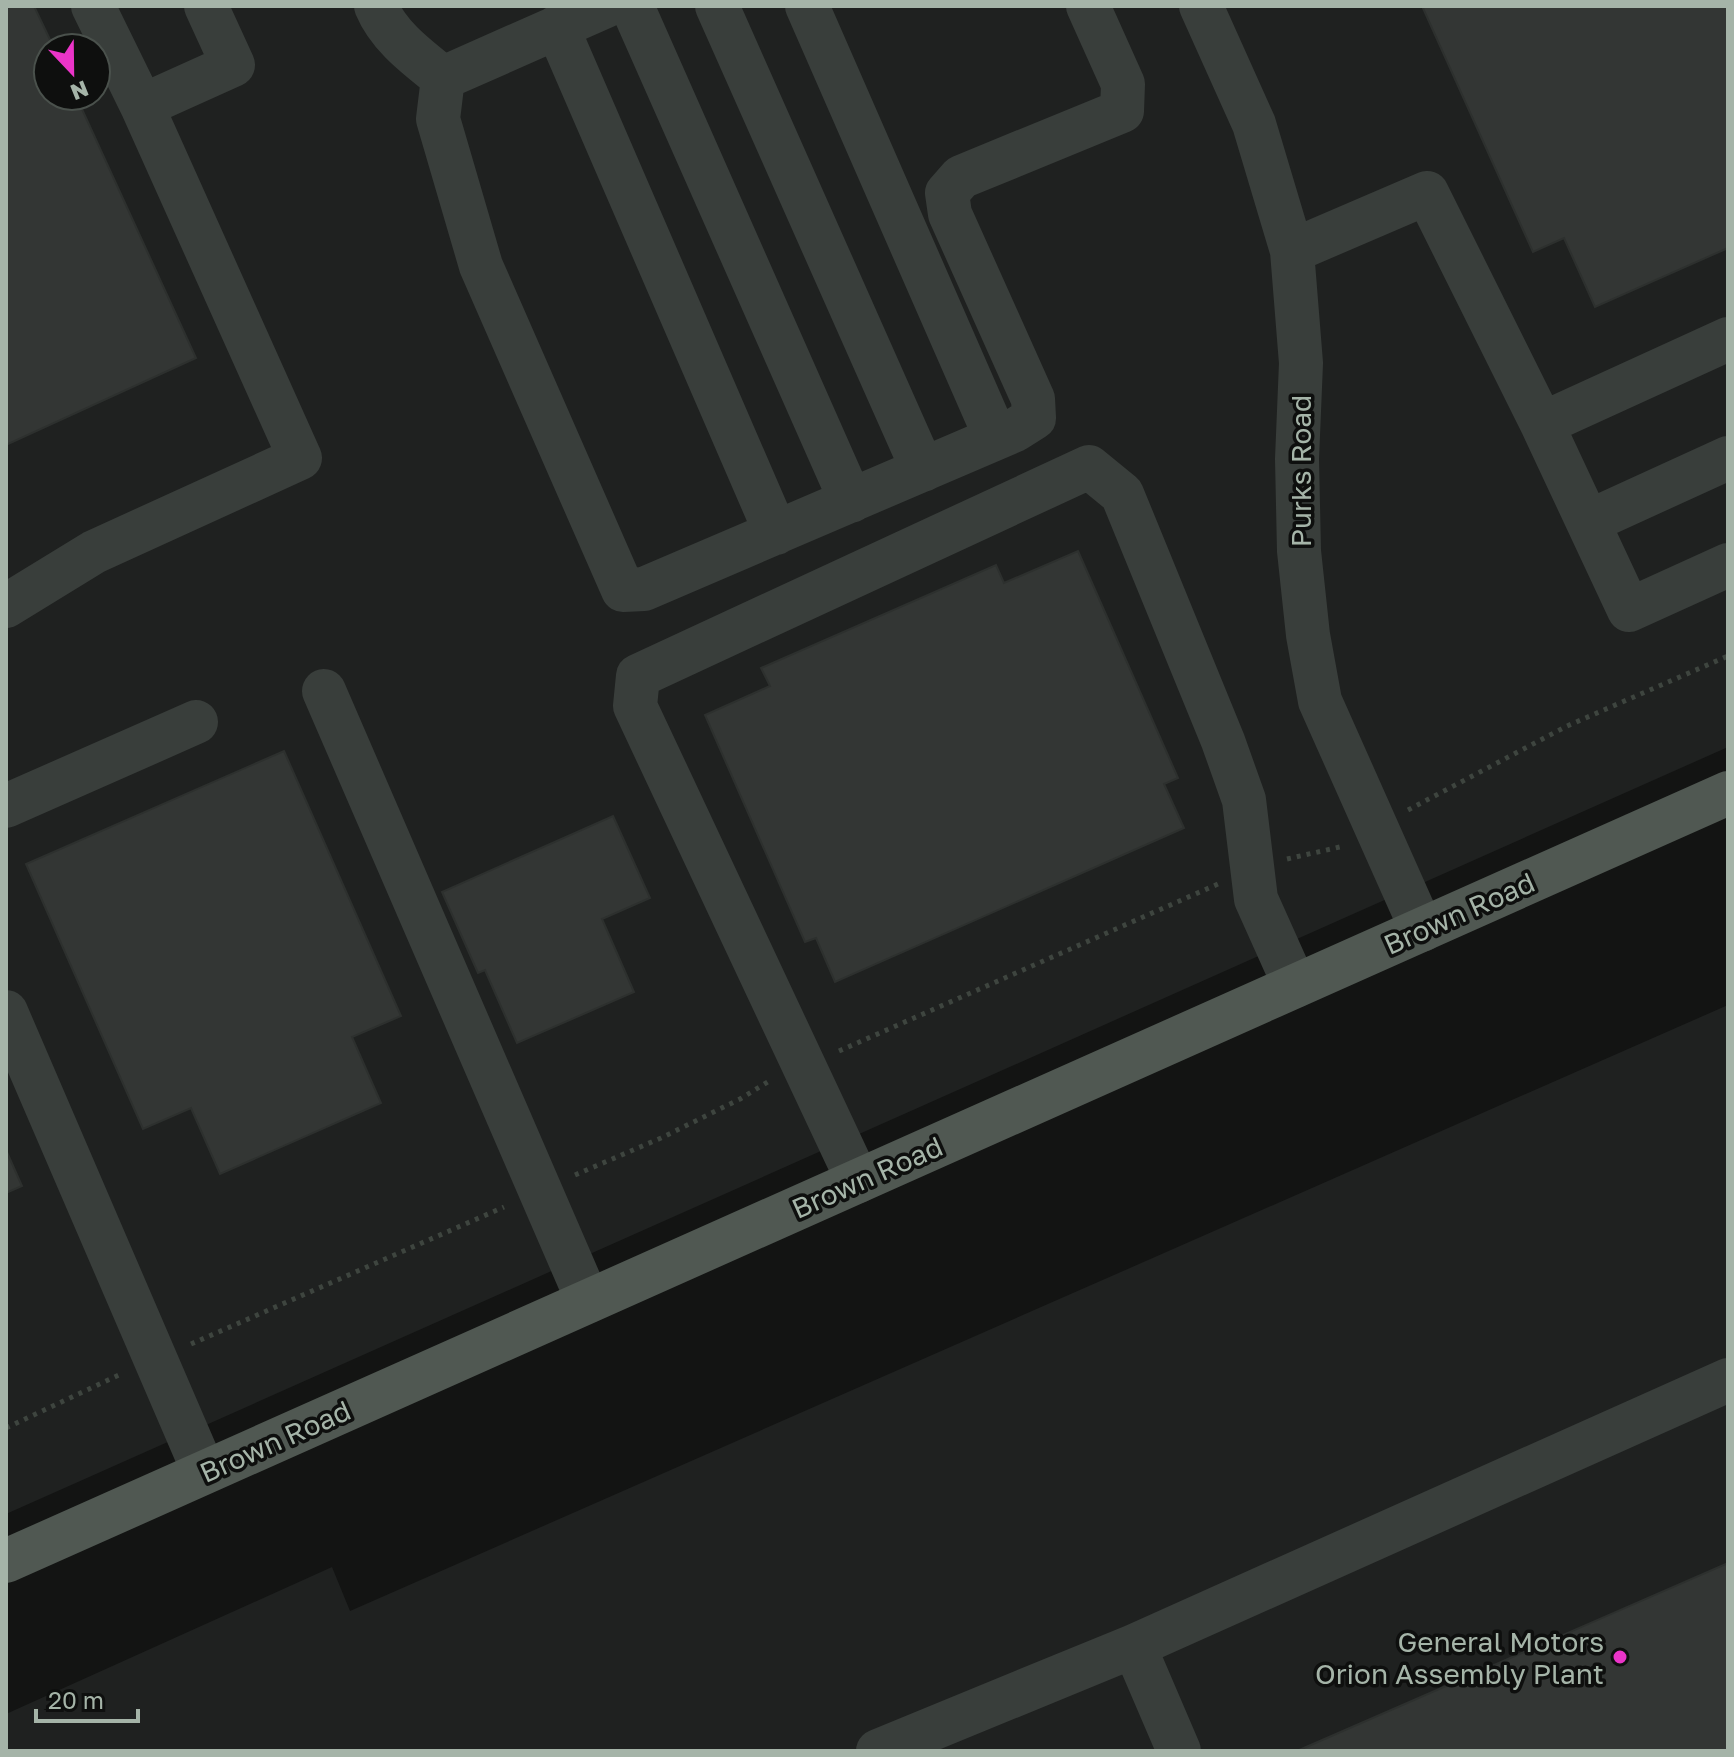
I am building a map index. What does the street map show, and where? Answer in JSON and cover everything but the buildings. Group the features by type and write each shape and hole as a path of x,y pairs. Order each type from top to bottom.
{"main road":[{"name":"Brown Road","path":"6,1561 1728,793"}],"street":[{"path":"6,606 94,552 300,458 142,106 93,6"},
{"path":"142,106 233,65 206,6"},
{"path":"376,6 383,22 406,48 443,78"},
{"path":"443,78 606,6"},
{"path":"632,6 851,501"},
{"path":"717,6 923,470"},
{"path":"807,6 996,438"},
{"path":"443,78 438,119 481,266 623,590 644,589 996,438 1034,418 1033,399 950,214 947,193 961,177 1122,111 1123,84 1088,6"},
{"name":"Purks Road","path":"1201,6 1254,124 1292,251 1301,363 1297,459 1299,551 1308,635 1320,701 1422,930"},
{"path":"557,27 776,533"},
{"path":"1292,251 1427,193 1542,424 1629,610 1728,565"},
{"path":"1542,424 1728,339"},
{"path":"1588,522 1728,458"},
{"path":"858,1181 635,706 638,676 1089,467 1122,494 1223,741 1244,800 1256,899 1295,986"},
{"path":"324,691 588,1301"},
{"path":"6,806 196,722"},
{"path":"6,1012 204,1472"},
{"path":"878,1751 1134,1646 1728,1380"},
{"path":"1134,1646 1179,1751"}],"path":[{"path":"6,1428 661,1138 740,1099 759,1085 1253,869 1273,861 1336,848 1567,726 1728,656"}],"shaded area":[{"path":"6,6 1728,6 1728,747 6,1514"},
{"path":"1728,1005 1728,1751 6,1751 6,1714 332,1567 350,1611"}],"place":[{"name":"General Motors Orion Assembly Plant","path":"1620,1657"}]}
